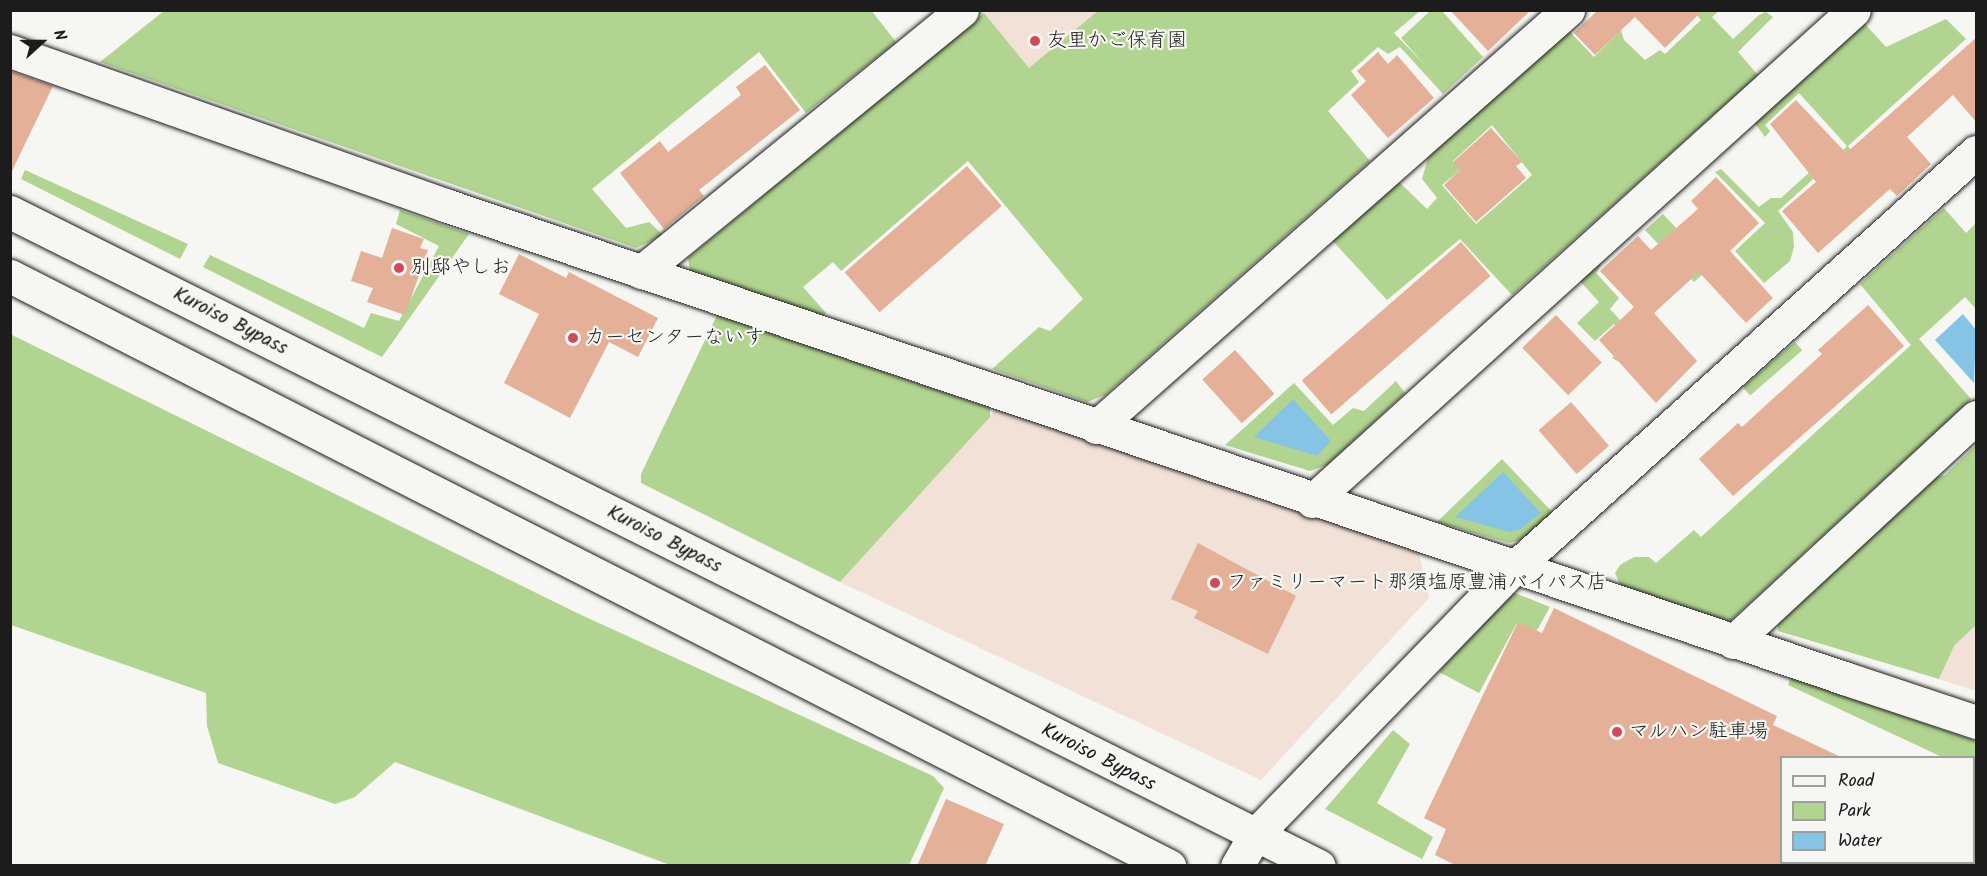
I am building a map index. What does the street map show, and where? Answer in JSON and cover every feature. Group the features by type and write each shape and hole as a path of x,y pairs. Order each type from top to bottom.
{"main road":[{"path":"641,272 962,10"},
{"path":"1096,427 1568,10"},
{"path":"1312,501 1854,10"},
{"path":"10,51 641,272 1312,501 1977,722"},
{"path":"1237,866 1254,836 1513,569 1977,152"},
{"name":"Kuroiso Bypass","path":"10,212 1318,866"},
{"path":"10,276 1169,866"},
{"path":"1733,642 1977,417"}],"shaded area":[{"name":"友里かご保育園","path":"987,10 1100,11 1029,69 984,13"},
{"path":"997,408 1418,548 1429,598 1261,780 840,582"},
{"path":"1976,625 1976,691 1939,679 1954,646"}],"green space":[{"path":"165,10 871,10 896,42 806,113 759,52 592,189 626,228 649,222 663,235 636,248 100,62"},
{"path":"1099,10 1420,11 1394,33 1425,65 1401,38 1430,11 1442,11 1483,57 1443,94 1400,47 1388,54 1378,47 1351,71 1359,82 1328,111 1370,161 1105,395 1087,402 992,369 1039,327 1050,331 1083,299 968,161 841,271 833,262 803,287 826,313 822,318 690,271 688,258 984,13 1029,68"},
{"path":"1595,11 1625,11 1621,30 1624,40 1645,60 1660,50 1665,54 1701,20 1693,11 1719,11 1712,17 1733,39 1759,15 1766,12 1773,17 1738,52 1758,75 1512,295 1460,239 1387,300 1331,239 1397,180 1427,209 1437,198 1422,179 1429,154 1569,31 1594,57 1617,34","holes":["1492,125 1532,175 1476,224 1442,185 1460,170 1453,161"]},
{"path":"1946,19 1966,39 1848,146 1859,163 1822,171 1778,211 1793,232 1794,247 1790,261 1764,283 1735,251 1765,223 1715,172 1721,169 1759,207 1771,198 1781,198 1824,159 1832,162 1847,146 1799,93 1765,125 1770,131 1765,137 1754,122 1865,24 1886,47"},
{"path":"25,170 188,244 180,259 21,179"},
{"path":"1944,208 1966,233 1976,223 1976,309 1965,297 1919,339 1971,399 1731,620 1719,622 1623,591 1615,573 1620,565 1634,557 1649,557 1656,563 1694,530 1701,537 1911,345 1860,284"},
{"path":"400,210 469,234 382,357 203,267 210,255 364,328 371,313 399,321 439,246 396,224"},
{"path":"1663,214 1704,258 1720,259 1694,282 1645,230"},
{"path":"1597,261 1601,265 1596,273 1619,298 1610,309 1629,330 1656,324 1617,361 1612,358 1629,341 1614,324 1595,341 1577,323 1599,302 1579,280"},
{"path":"717,315 990,408 990,417 840,582 641,483 641,474"},
{"path":"10,334 577,613 933,776 944,788 909,865 670,865 395,762 355,797 335,804 218,763 207,726 206,693 11,625"},
{"path":"1795,342 1802,350 1750,396 1743,387"},
{"path":"1396,381 1405,393 1327,465 1310,471 1225,445 1294,383 1333,425 1353,408 1364,411"},
{"path":"1976,445 1976,625 1954,646 1939,679 1778,631 1778,620 1933,478 1945,475"},
{"path":"1502,459 1555,515 1525,539 1509,543 1437,522"},
{"path":"1510,591 1550,607 1536,632 1517,623 1479,693 1439,672"},
{"path":"1791,677 1976,741 1976,774 1975,756 1940,756 1788,685"},
{"path":"1393,730 1410,744 1377,803 1433,837 1422,859 1325,809"}],"water":[{"path":"1963,314 1976,330 1974,383 1935,340"},
{"path":"1293,399 1331,441 1317,456 1254,437"},
{"path":"1503,472 1541,513 1521,529 1510,532 1455,517"}],"building":[{"path":"1450,10 1531,10 1488,51"},
{"path":"1598,10 1703,10 1665,48 1635,17 1595,55 1574,33"},
{"path":"1977,37 1977,123 1953,95 1907,137 1931,164 1897,196 1890,189 1818,253 1782,211 1816,182 1770,124 1796,100 1846,153"},
{"path":"1378,52 1388,64 1397,55 1434,98 1388,138 1351,95 1366,81 1357,71"},
{"path":"765,65 800,110 699,190 704,196 664,229 620,173 660,141 668,152 741,95 736,87"},
{"path":"10,71 53,86 10,175"},
{"path":"1491,128 1522,162 1516,166 1526,178 1476,222 1444,185 1460,170 1453,162"},
{"path":"967,166 1002,206 880,312 845,272"},
{"path":"1716,177 1759,223 1730,251 1773,298 1746,323 1699,272 1654,313 1697,361 1656,403 1599,340 1634,307 1600,271 1638,236 1651,250 1698,209 1691,201"},
{"path":"392,228 424,239 420,248 428,250 405,315 367,302 373,288 351,281 361,251 382,258"},
{"path":"1461,242 1491,276 1331,414 1302,380"},
{"path":"519,254 566,278 569,272 658,318 638,357 609,342 570,418 504,383 539,314 499,294"},
{"path":"1868,305 1904,346 1733,496 1699,459 1738,423 1742,427 1822,354 1818,350"},
{"path":"1556,315 1602,362 1568,395 1522,348"},
{"path":"1235,350 1274,394 1242,423 1202,379"},
{"path":"1571,402 1609,446 1577,474 1539,430"},
{"path":"1198,543 1296,596 1268,654 1194,618 1198,611 1171,599"},
{"name":"マルハン駐車場","path":"1554,608 1777,716 1773,725 1839,756 1780,756 1780,864 1782,866 1457,866 1435,855 1446,829 1424,818 1518,622 1542,633"},
{"path":"946,799 1004,824 985,866 917,866"}],"place":[{"name":"友里かご保育園","path":"1035,41"},
{"name":"別邸やしお","path":"399,268"},
{"name":"カーセンターないす","path":"573,338"},
{"name":"ファミリーマート那須塩原豊浦バイパス店","path":"1215,583"},
{"name":"マルハン駐車場","path":"1617,732"}]}
